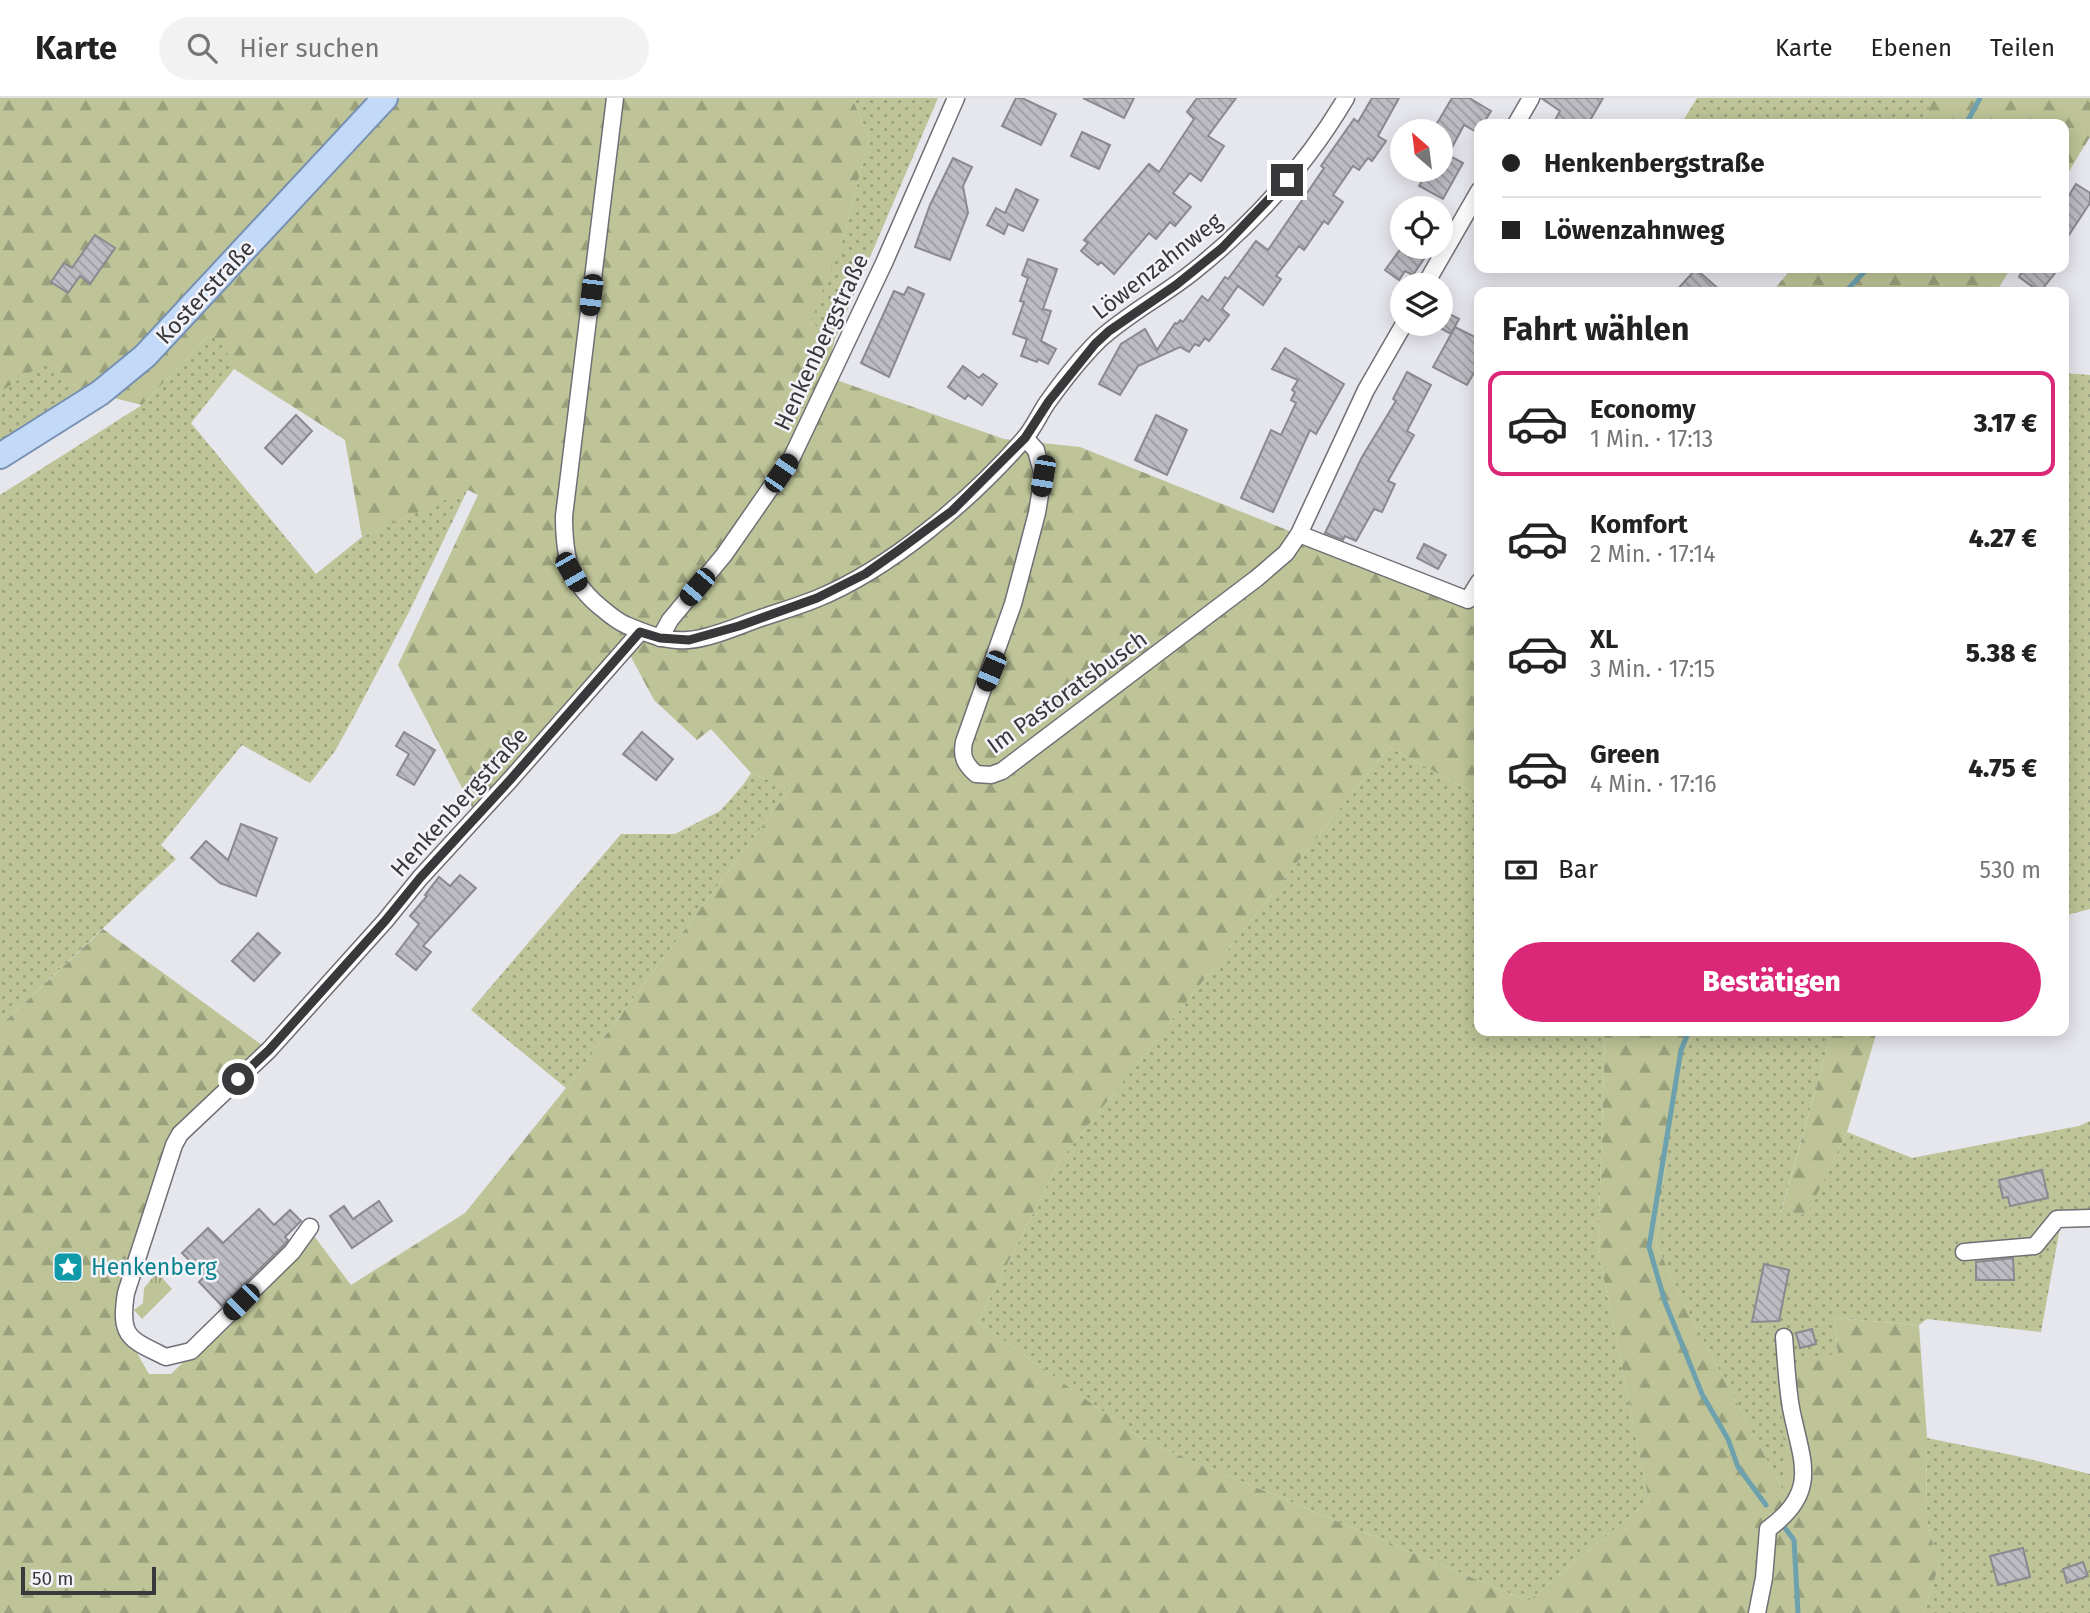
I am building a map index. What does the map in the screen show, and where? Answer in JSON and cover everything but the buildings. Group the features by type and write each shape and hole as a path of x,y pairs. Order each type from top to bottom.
{"main road":[{"name":"Kosterstraße","path":"0,456 100,393 145,356 385,98"}],"street":[{"path":"615,98 564,516 564,539 571,572 580,588 593,602 619,622 640,632 660,638 689,640 739,626 817,598 865,574 952,511 1025,438"},
{"name":"Henkenbergstraße","path":"660,638 670,620 724,555 792,457 884,262 956,98"},
{"name":"Löwenzahnweg","path":"1025,438 1049,401 1095,344 1222,248 1275,195 1300,166 1346,98"},
{"path":"1519,119 1531,98"},
{"path":"1432,273 1474,200"},
{"name":"Im Pastoratsbusch","path":"1025,438 1036,450 1043,476 1037,513 1013,604 964,742 962,752 965,764 976,774 991,775 1002,771 1286,553 1299,534 1366,390 1397,336"},
{"path":"1299,534 1468,600 1474,590"},
{"name":"Henkenbergstraße","path":"310,1227 292,1252 191,1352 166,1357 132,1338 124,1328 122,1315 126,1293 174,1145 180,1134 269,1050 640,632"},
{"path":"1964,1252 2035,1246 2057,1219 2090,1218"},
{"path":"1757,1613 1764,1578 1768,1529 1780,1520 1797,1500 1804,1477 1804,1463 1791,1408 1784,1337"}],"green space":[{"path":"0,98 852,98 869,137 846,229 811,322 835,339 825,376 1004,439 1080,447 1464,601 1474,602 1474,793 1389,747 1059,1162 978,1322 1143,1440 1528,1601 1649,1501 1598,1250 1605,1036 1695,1036 1678,1055 1656,1244 1687,1309 1788,1500 1778,1366 1838,1353 1834,1318 1919,1325 1927,1438 1926,1517 1939,1566 1923,1613 0,1613 0,1026 103,929 266,1048 193,1117 162,1186 115,1315 149,1374 171,1374 314,1236 351,1285 465,1213 566,1088 790,789 751,773 711,729 697,740 654,700 622,640 474,811 398,665 478,495 468,490 362,537 345,440 234,369 221,339 207,337 142,405 81,390 46,362 0,392"},
{"path":"852,98 938,98 835,339 810,322 846,229 869,137"},
{"path":"1697,98 1935,98 1923,119 1684,119"},
{"path":"1935,98 2090,98 2090,137 2069,171 2069,119 1923,119"},
{"path":"1788,273 2008,273 1999,287 1776,287"},
{"path":"207,337 222,339 234,369 191,423 316,574 362,537 468,489 409,612 357,711 335,751 310,783 242,745 161,845 176,859 0,1026 0,495 142,405"},
{"path":"46,361 81,390 0,441 0,392"},
{"path":"2069,373 2090,375 2090,909 2069,914"},
{"path":"1389,747 1474,793 1474,1036 1605,1036 1598,1250 1649,1501 1528,1601 1143,1440 978,1322 1059,1162"},
{"path":"751,773 790,789 566,1088 471,1010 621,834 675,834 720,811"},
{"path":"1695,1036 1831,1036 1781,1212 1807,1214 1847,1132 1912,1158 2079,1126 2090,1121 2090,1223 2060,1228 2041,1332 1927,1319 1919,1325 1834,1318 1838,1353 1789,1502 1687,1309 1656,1244 1678,1055"},
{"path":"1831,1036 1876,1036 1847,1132 1807,1215 1781,1213"},
{"path":"157,1272 172,1289 142,1319 134,1310 143,1303 144,1288"},
{"path":"1927,1438 2090,1474 2090,1613 1923,1613 1939,1566 1926,1517"}],"waterway":[{"path":"1969,119 1980,98"},
{"path":"1850,287 1863,273"},
{"path":"1687,1036 1681,1050 1649,1247 1665,1302 1702,1394 1728,1439 1738,1467 1766,1505"},
{"path":"1785,1528 1794,1540 1798,1613"}],"place":[{"name":"Henkenberg","path":"68,1267"}],"route":[{"path":"238,1079 269,1050 640,632 660,638 689,640 739,626 817,598 865,574 952,511 1025,438 1049,401 1095,344 1222,248 1287,180"}]}
